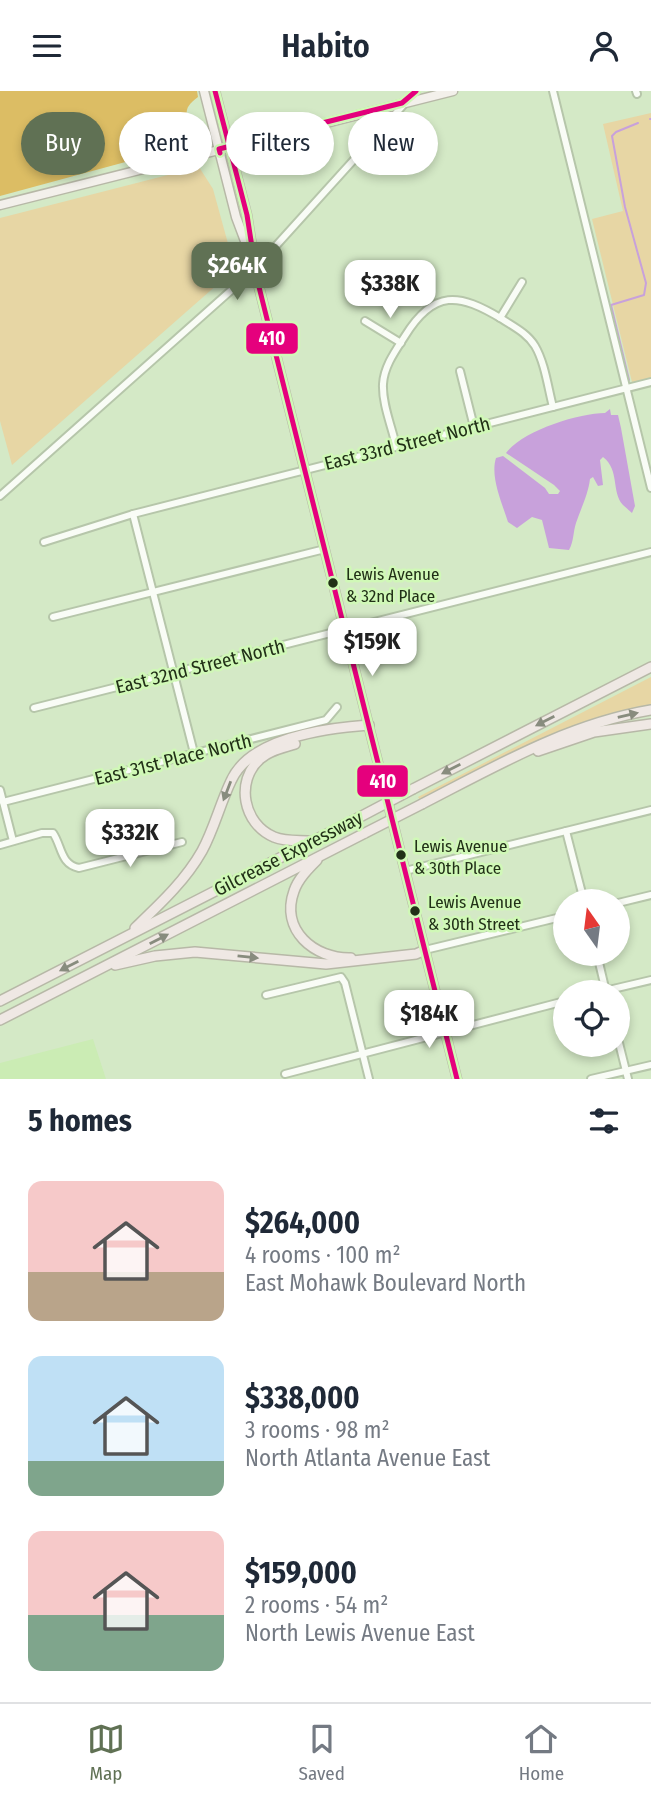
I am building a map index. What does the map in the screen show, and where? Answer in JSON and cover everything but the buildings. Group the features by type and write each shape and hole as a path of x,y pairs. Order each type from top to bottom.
{"highway":[{"name":"Gilcrease Expressway","path":"0,1001 651,669"},
{"name":"Gilcrease Expressway","path":"0,1020 532,748 587,726 651,710"},
{"path":"314,841 277,838 258,827 246,803 245,789 249,775 261,758 272,751 369,725"},
{"path":"129,934 177,887 194,864 211,832 231,781 239,767 250,756 274,743 348,726 369,725"},
{"path":"496,766 594,732 651,725"},
{"path":"320,856 300,880 292,902 296,929 310,946 328,956 348,958 425,950"},
{"path":"98,969 179,953 213,953 326,964 416,954 425,950"}],"main road":[{"path":"204,91 236,218 255,269"},
{"path":"215,91 226,134"},
{"path":"334,120 453,91"},
{"path":"0,205 226,147"},
{"path":"237,175 247,215 255,269 457,1079"}],"street":[{"path":"394,112 416,91"},
{"path":"553,91 651,488"},
{"path":"0,496 255,269 348,165"},
{"path":"500,318 522,282"},
{"path":"396,446 383,383 386,370 419,315 430,306 446,301 471,302 526,335 535,346 553,407"},
{"path":"365,321 401,342"},
{"path":"460,370 474,426"},
{"name":"East 33rd Street North","path":"44,542 133,514 651,382"},
{"path":"133,514 194,753"},
{"path":"53,617 325,549"},
{"name":"East 32nd Street North","path":"34,708 651,552"},
{"name":"East 31st Place North","path":"3,802 326,720 337,707"},
{"path":"0,790 13,841"},
{"path":"405,871 651,810"},
{"path":"566,831 581,889"},
{"path":"0,845 42,833 53,833 66,862 74,867 182,842"},
{"path":"630,900 651,895"},
{"path":"425,950 553,919"},
{"path":"266,995 341,977 345,983 369,1079"},
{"path":"630,985 651,980"},
{"path":"285,1074 553,1004"},
{"path":"622,1057 628,1079"},
{"path":"591,1079 651,1065"}],"shaded area":[{"path":"0,91 197,91 198,97 187,112 119,112 119,164 105,168 105,112 21,112 21,175 77,175 0,196"},
{"path":"651,113 651,378 632,382 592,219 623,211 603,124"},
{"path":"168,175 204,175 213,189 235,269 12,465 0,421 0,218"},
{"path":"610,409 611,415 618,415 621,428 635,506 632,513 619,500 612,468 603,457 600,460 603,485 598,486 593,477 590,479 569,550 549,548 542,520 532,517 517,528 508,522 494,473 496,458 503,456 549,494 558,494 560,491 554,485 506,453 525,437 552,425 581,416 605,413"},
{"path":"651,677 651,706 620,712 561,731 420,800 418,797"},
{"path":"93,1039 106,1079 0,1079 0,1063"}],"waterway":[{"path":"629,380 611,305 644,295 646,283 625,207 612,136 638,123"}],"transit line":[{"name":"410","path":"215,91 247,215 257,279 457,1079"},
{"name":"410","path":"220,153 219,149 402,103 416,91"}],"place":[{"name":"Lewis Avenue & 32nd Place","path":"333,583"},
{"name":"Lewis Avenue & 30th Place","path":"401,855"},
{"name":"Lewis Avenue & 30th Street","path":"415,911"}]}
